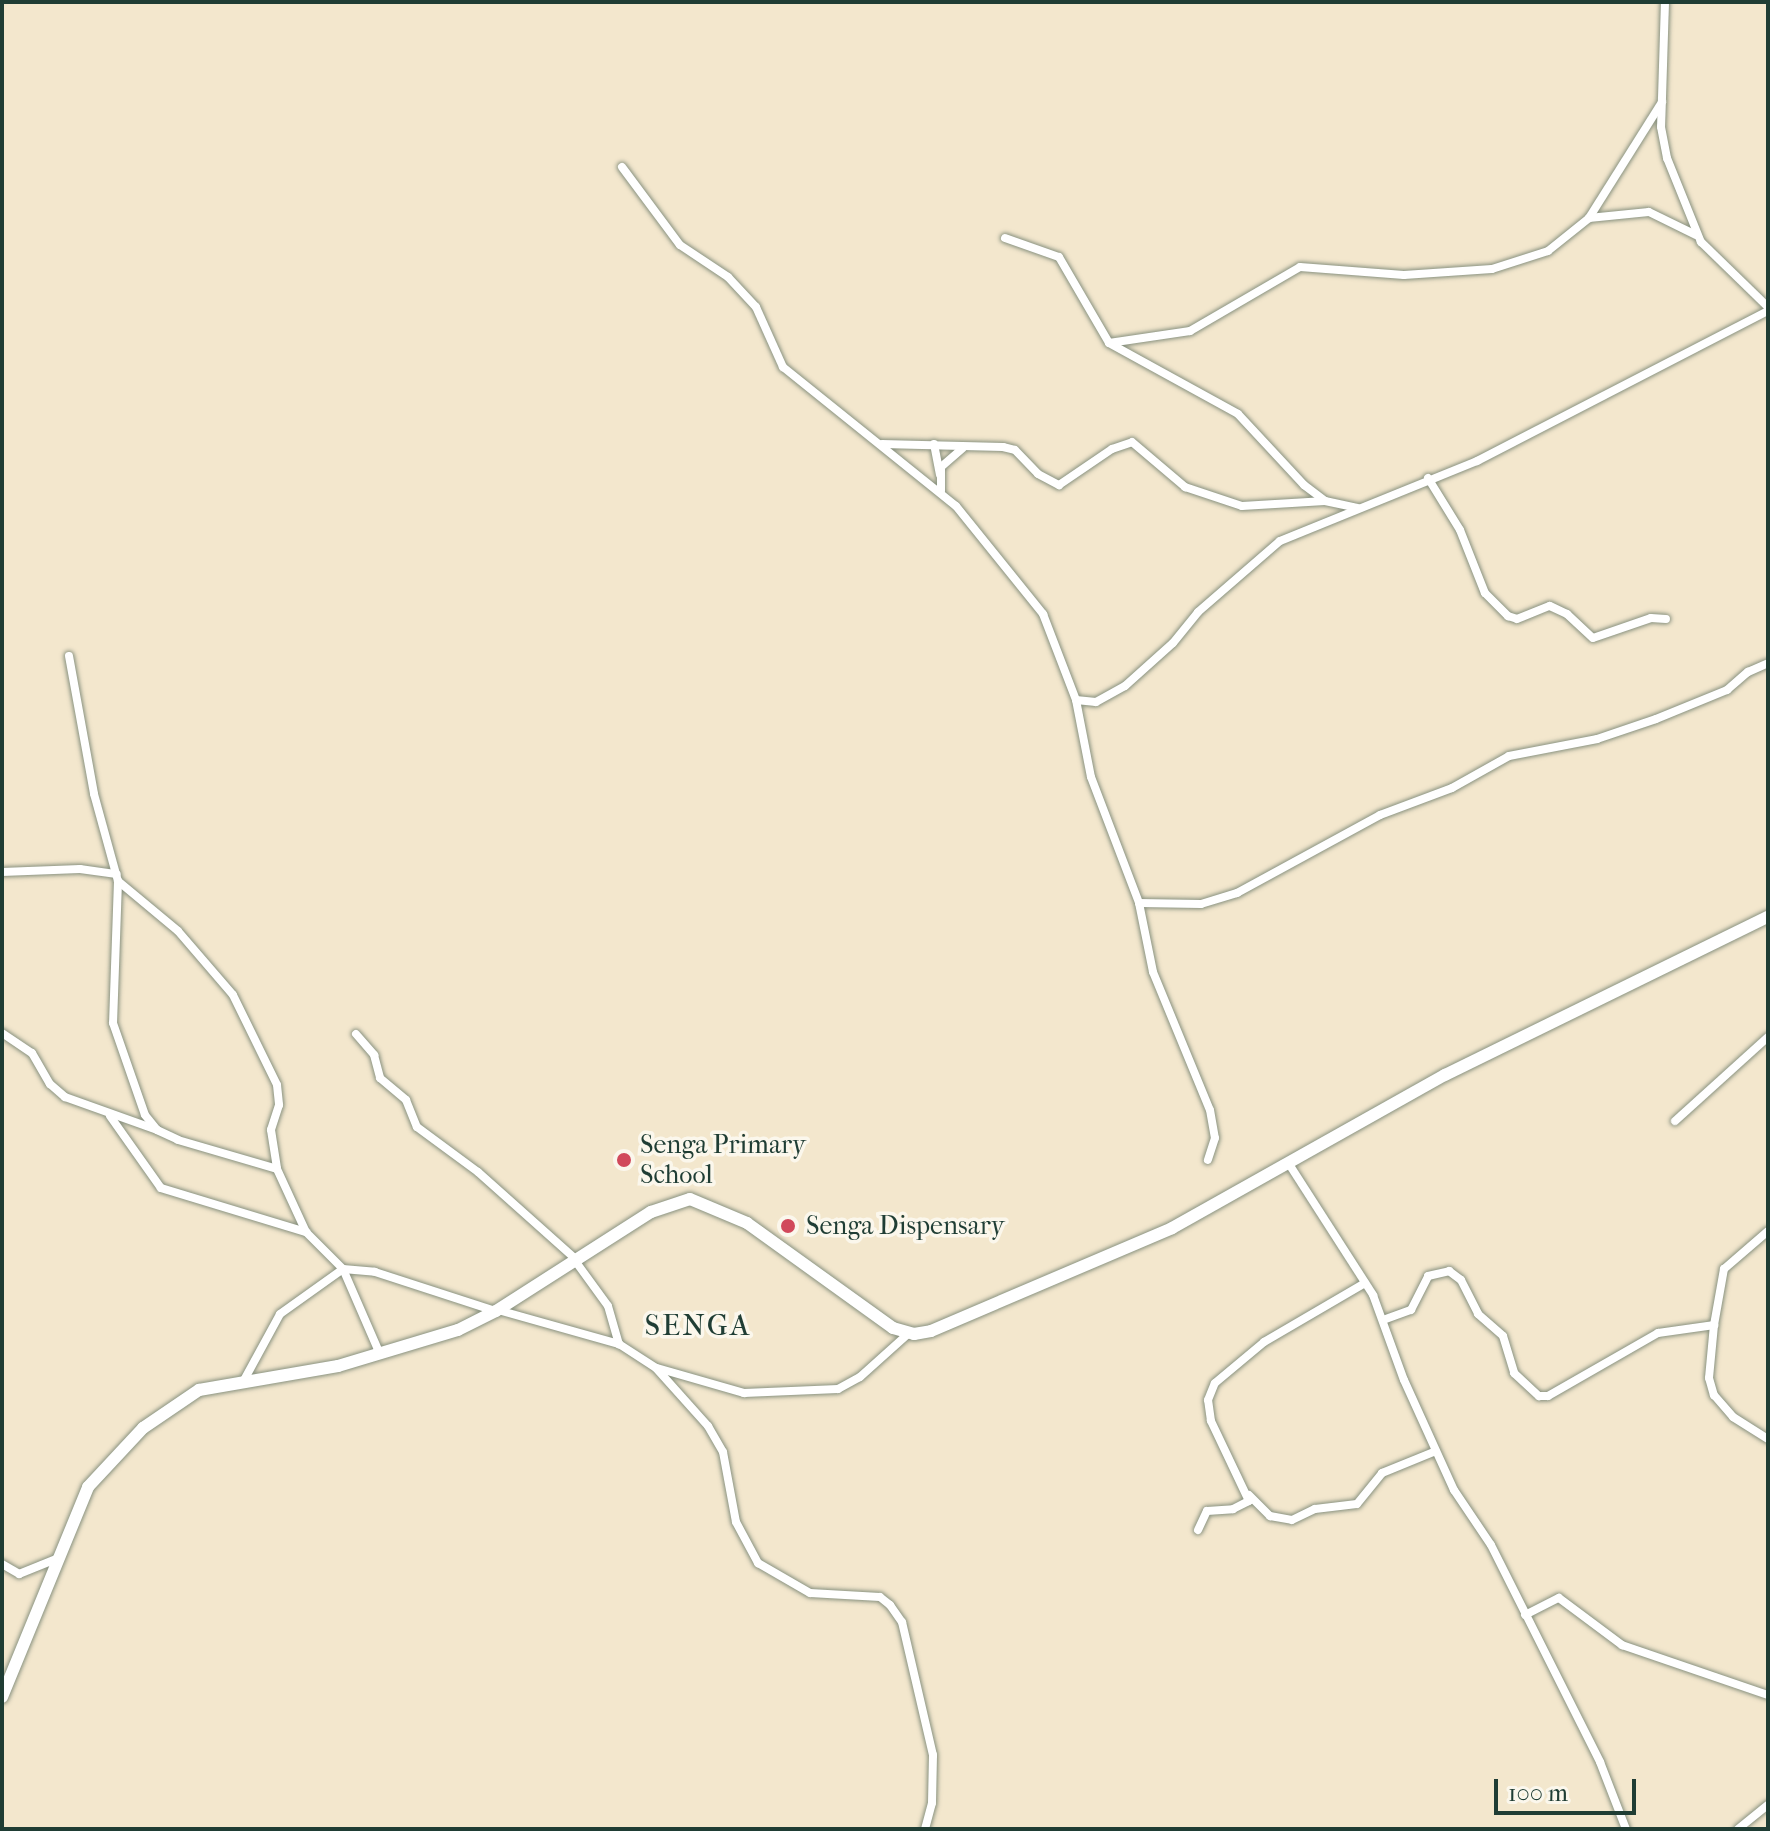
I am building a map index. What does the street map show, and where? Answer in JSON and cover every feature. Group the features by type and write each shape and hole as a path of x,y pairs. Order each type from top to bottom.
{"street":[{"path":"1665,2 1662,102 1667,158 1697,236"},
{"path":"1109,343 1190,331 1300,267 1386,275 1492,269 1559,246 1589,218 1662,102"},
{"path":"622,167 680,245 719,270 756,307 783,367 941,491 1029,593 1043,614 1076,700 1091,777 1139,903 1153,972 1210,1110 1215,1138 1208,1160"},
{"path":"1076,700 1096,702 1125,686 1271,546 1428,478 1477,461 1768,309 1697,236 1649,212 1589,218"},
{"path":"1005,238 1059,257 1109,343 1238,414 1325,501"},
{"path":"882,444 1015,450 1038,474 1059,485 1112,449 1132,442 1185,487 1242,506 1325,501 1358,508"},
{"path":"934,444 941,491"},
{"path":"940,475 945,462 963,448"},
{"path":"1428,478 1460,530 1485,593 1508,616 1517,619 1550,606 1567,614 1593,638 1651,618 1666,619"},
{"path":"69,656 94,794 118,878 113,1023 133,1087 157,1130"},
{"path":"1139,903 1201,904 1237,893 1380,815 1452,788 1509,756 1597,739 1656,719 1727,690 1748,672 1768,663"},
{"path":"2,872 65,869 118,878 178,931 233,995 277,1085 279,1105 271,1130 277,1169 306,1232 343,1269 370,1340 381,1355"},
{"path":"2,1697 78,1502 130,1440 199,1390 381,1355 497,1311 661,1207 690,1199 747,1223 893,1328 908,1334 931,1331 1132,1246 1289,1164 1445,1075 1630,989 1768,917"},
{"path":"2,1033 32,1053 56,1090 110,1116 277,1169"},
{"path":"356,1034 374,1055 380,1078 406,1100 417,1127 478,1172 577,1261 608,1306 619,1344"},
{"path":"1675,1121 1768,1037"},
{"path":"110,1116 161,1188 306,1232"},
{"path":"1289,1164 1365,1283 1436,1451 1525,1615 1606,1775 1626,1829"},
{"path":"1768,1231 1724,1269 1709,1378 1714,1395 1733,1417 1768,1439"},
{"path":"243,1382 280,1314 343,1269 375,1272 497,1311 619,1344 656,1368 708,1426 723,1452 736,1522 758,1563 810,1593 880,1597 899,1615 934,1764 925,1829"},
{"path":"1383,1320 1411,1310 1428,1276 1449,1271 1461,1280 1478,1314 1503,1336 1514,1373 1539,1396 1548,1396 1658,1333 1714,1325"},
{"path":"1365,1283 1264,1342 1215,1383 1208,1400 1211,1421 1249,1494 1270,1516 1292,1520 1315,1509 1357,1504 1382,1473 1436,1451"},
{"path":"656,1368 744,1393 838,1389 860,1377 908,1334"},
{"path":"1198,1530 1207,1511 1240,1507 1249,1494"},
{"path":"2,1564 19,1574 56,1559"},
{"path":"1525,1615 1559,1598 1622,1645 1768,1695"},
{"path":"1738,1829 1768,1805"}],"place":[{"name":"Senga Primary School","path":"624,1160"},
{"name":"Senga Dispensary","path":"788,1226"}],"district":[{"name":"SENGA","path":"698,1326"}]}
